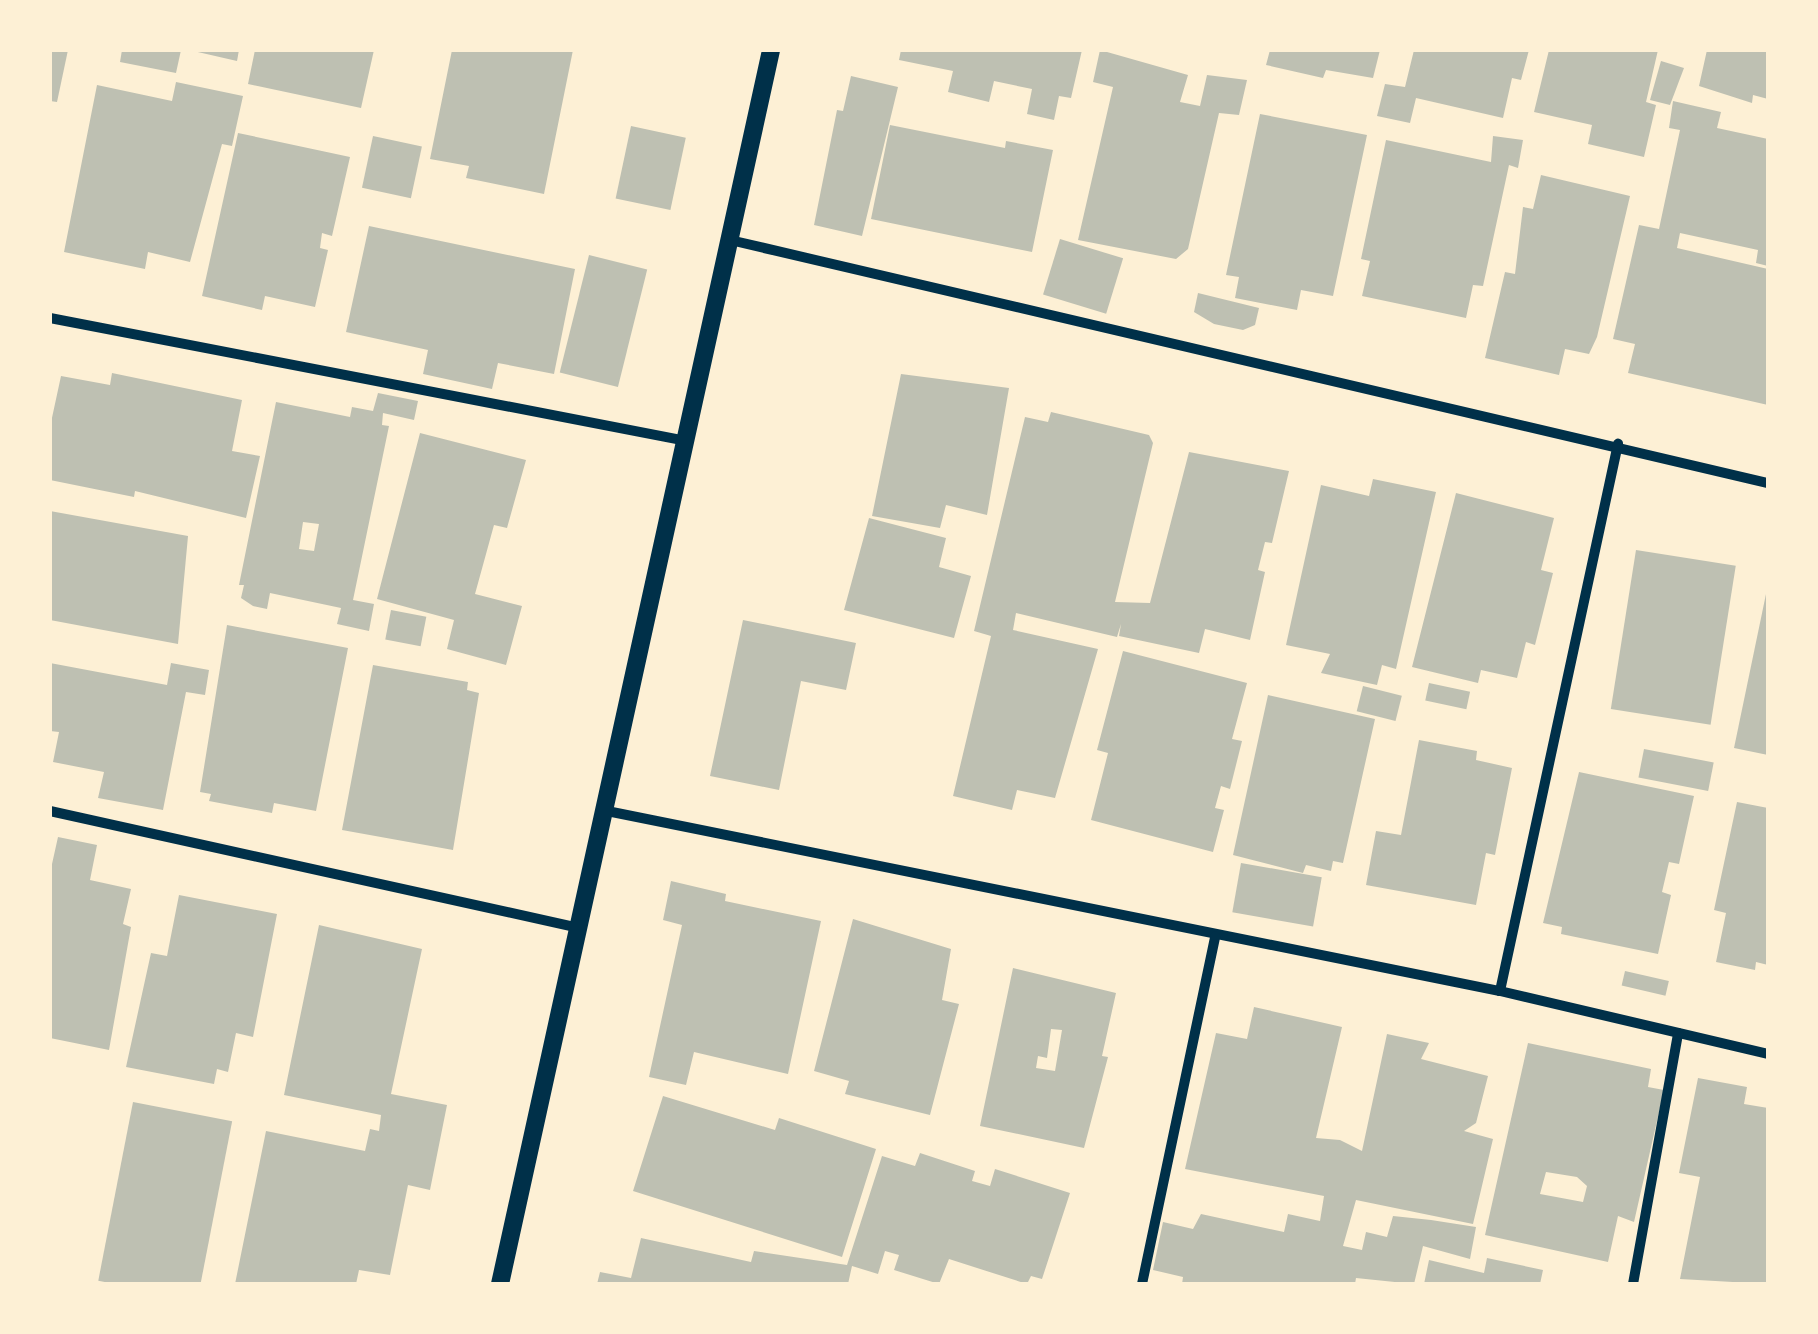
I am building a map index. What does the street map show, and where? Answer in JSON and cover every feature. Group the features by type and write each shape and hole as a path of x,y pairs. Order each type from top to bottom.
{"street":[{"path":"500,1284 575,927 607,811 771,50"},
{"path":"730,240 1618,444 1768,483"},
{"path":"50,318 687,441"},
{"path":"1500,991 1618,444"},
{"path":"50,811 575,927"},
{"path":"607,811 1215,937 1500,991 1768,1054"},
{"path":"1142,1284 1215,937"},
{"path":"1633,1284 1678,1033"}],"building":[{"path":"50,50 68,50 57,102 50,101"},
{"path":"122,50 181,50 176,73 120,62"},
{"path":"189,50 239,50 237,61"},
{"path":"255,50 374,50 361,108 248,84"},
{"path":"452,50 573,50 544,194 466,178 469,166 430,159"},
{"path":"901,50 1082,50 1071,98 1059,96 1054,120 1027,114 1032,89 994,81 989,102 948,92 953,71 899,60"},
{"path":"1100,50 1188,75 1180,102 1200,106 1207,75 1247,80 1239,115 1219,113 1188,249 1176,259 1078,240 1113,87 1093,82"},
{"path":"1270,50 1380,50 1373,78 1326,70 1323,78 1266,65"},
{"path":"1414,50 1529,50 1521,80 1512,78 1503,118 1416,98 1410,123 1377,116 1385,84 1405,87"},
{"path":"1549,50 1658,50 1646,102 1656,105 1644,157 1588,144 1592,125 1534,112"},
{"path":"1707,50 1768,50 1768,99 1753,95 1752,103 1699,86"},
{"path":"1661,61 1684,68 1670,105 1650,100"},
{"path":"851,76 898,87 862,236 814,225 837,110 843,111"},
{"path":"176,82 243,96 232,146 222,144 190,262 148,252 145,269 64,252 97,85 172,101"},
{"path":"1673,101 1721,112 1717,128 1768,139 1768,266 1756,263 1758,250 1680,233 1677,248 1768,269 1768,405 1628,373 1635,344 1613,339 1639,225 1659,229 1680,130 1669,128"},
{"path":"1260,114 1367,135 1333,296 1301,290 1297,310 1235,298 1239,277 1226,275"},
{"path":"890,125 1005,148 1006,141 1053,150 1032,252 871,219"},
{"path":"631,126 686,138 670,210 616,198"},
{"path":"238,133 350,157 332,236 322,233 320,248 328,250 315,307 265,296 262,310 202,296"},
{"path":"373,136 422,146 411,198 362,188"},
{"path":"1493,136 1523,140 1518,168 1509,165 1483,286 1473,285 1466,318 1362,296 1370,261 1361,259 1386,140 1491,162"},
{"path":"1541,175 1630,196 1597,337 1589,354 1565,349 1559,375 1485,358 1505,272 1515,274 1523,207 1533,209"},
{"path":"369,226 575,269 554,374 498,363 492,389 423,374 428,350 346,332"},
{"path":"1060,239 1123,258 1106,314 1043,294"},
{"path":"589,255 647,270 618,387 560,372"},
{"path":"1198,293 1259,308 1255,325 1243,330 1214,324 1194,312"},
{"path":"112,373 242,400 232,451 260,456 246,518 135,491 134,497 50,480 50,427 61,376 110,385"},
{"path":"901,374 1009,388 987,515 946,505 940,528 872,516"},
{"path":"378,393 418,401 414,420 383,413 382,425 389,426 353,600 374,604 369,631 337,624 341,608 270,593 267,609 253,606 241,598 244,585 239,585 276,402 350,417 352,407 373,411","holes":["303,522 319,524 314,551 299,549"]},
{"path":"1051,412 1149,435 1153,443 1115,602 1150,603 1189,452 1289,471 1272,543 1265,542 1258,570 1265,572 1250,640 1205,629 1199,653 1119,636 1121,624 1117,637 1016,613 1013,630 1098,649 1055,798 1017,790 1012,810 953,796 991,636 974,631 1025,417 1048,422"},
{"path":"420,433 526,460 507,528 494,525 475,594 522,606 506,665 447,649 454,620 377,599"},
{"path":"1373,479 1436,492 1396,669 1382,665 1377,685 1321,673 1330,654 1286,645 1321,485 1369,496"},
{"path":"1456,493 1554,518 1541,570 1553,573 1535,645 1526,642 1517,678 1481,670 1478,683 1412,667"},
{"path":"50,511 188,536 178,644 50,620"},
{"path":"869,518 946,538 939,567 971,576 954,638 844,610"},
{"path":"1636,550 1736,566 1711,725 1611,709"},
{"path":"1768,594 1768,755 1734,748"},
{"path":"391,610 426,617 421,646 385,639"},
{"path":"743,620 856,643 846,690 801,681 779,790 710,776"},
{"path":"227,625 348,648 316,811 274,803 272,813 209,801 211,794 200,792"},
{"path":"1123,651 1247,683 1232,739 1242,741 1230,789 1221,786 1215,808 1224,810 1213,852 1091,820 1108,753 1097,750"},
{"path":"50,663 167,685 171,663 209,670 205,695 186,692 163,810 98,798 104,772 53,762 59,732 50,731"},
{"path":"373,665 468,682 467,690 479,693 453,850 342,830"},
{"path":"1429,683 1470,692 1466,709 1425,701"},
{"path":"1363,686 1402,696 1396,721 1357,711"},
{"path":"1268,695 1375,719 1343,863 1333,861 1331,871 1306,865 1303,873 1233,855"},
{"path":"1419,740 1477,751 1476,760 1512,768 1495,855 1486,853 1476,905 1366,885 1376,831 1401,835"},
{"path":"1644,749 1714,763 1708,791 1638,777"},
{"path":"1579,772 1694,796 1679,864 1669,862 1662,892 1671,895 1658,954 1561,934 1562,927 1543,923"},
{"path":"1737,802 1768,808 1768,965 1756,962 1755,970 1716,962 1726,913 1714,910"},
{"path":"58,837 97,845 90,880 131,889 123,924 131,927 109,1050 50,1038 50,873"},
{"path":"1241,863 1322,877 1313,926 1232,912"},
{"path":"671,881 726,894 725,901 821,921 788,1074 694,1052 686,1085 649,1077 682,925 663,920"},
{"path":"179,895 277,914 253,1037 236,1033 228,1072 217,1069 214,1084 126,1067 151,953 167,956"},
{"path":"853,919 951,949 942,1000 959,1004 930,1115 845,1094 849,1081 814,1071"},
{"path":"319,925 422,949 391,1094 447,1105 430,1190 408,1185 390,1275 359,1270 356,1284 235,1284 266,1131 365,1151 370,1129 379,1131 381,1115 284,1095"},
{"path":"1013,968 1116,993 1102,1056 1108,1057 1084,1148 980,1126","holes":["1051,1029 1062,1030 1055,1071 1036,1068 1038,1056 1047,1058"]},
{"path":"1625,971 1669,981 1665,996 1622,986"},
{"path":"1254,1007 1342,1027 1316,1138 1340,1140 1362,1151 1387,1034 1429,1043 1421,1059 1488,1076 1476,1123 1464,1131 1493,1139 1473,1224 1356,1200 1343,1246 1362,1250 1366,1232 1387,1237 1393,1216 1476,1227 1470,1259 1423,1246 1414,1284 1356,1278 1355,1284 1182,1284 1183,1277 1153,1270 1163,1222 1193,1229 1201,1214 1284,1232 1288,1214 1320,1221 1324,1196 1185,1169 1216,1033 1247,1039"},
{"path":"1528,1043 1651,1069 1648,1087 1664,1090 1634,1222 1618,1216 1608,1262 1485,1235","holes":["1546,1172 1577,1177 1587,1186 1583,1202 1540,1194"]},
{"path":"1698,1078 1747,1087 1744,1104 1768,1108 1768,1284 1680,1279 1700,1177 1679,1173"},
{"path":"663,1096 775,1130 779,1118 876,1149 842,1257 633,1191"},
{"path":"133,1102 232,1121 201,1284 98,1281"},
{"path":"920,1153 975,1171 972,1181 990,1186 995,1169 1070,1193 1042,1279 1031,1276 1027,1284 949,1259 939,1284 894,1270 899,1255 885,1251 878,1274 852,1266 848,1284 597,1284 600,1272 631,1278 641,1238 751,1262 754,1251 847,1265 882,1156 915,1166"},
{"path":"1487,1258 1543,1270 1540,1284 1424,1284 1429,1260 1484,1273"}]}
